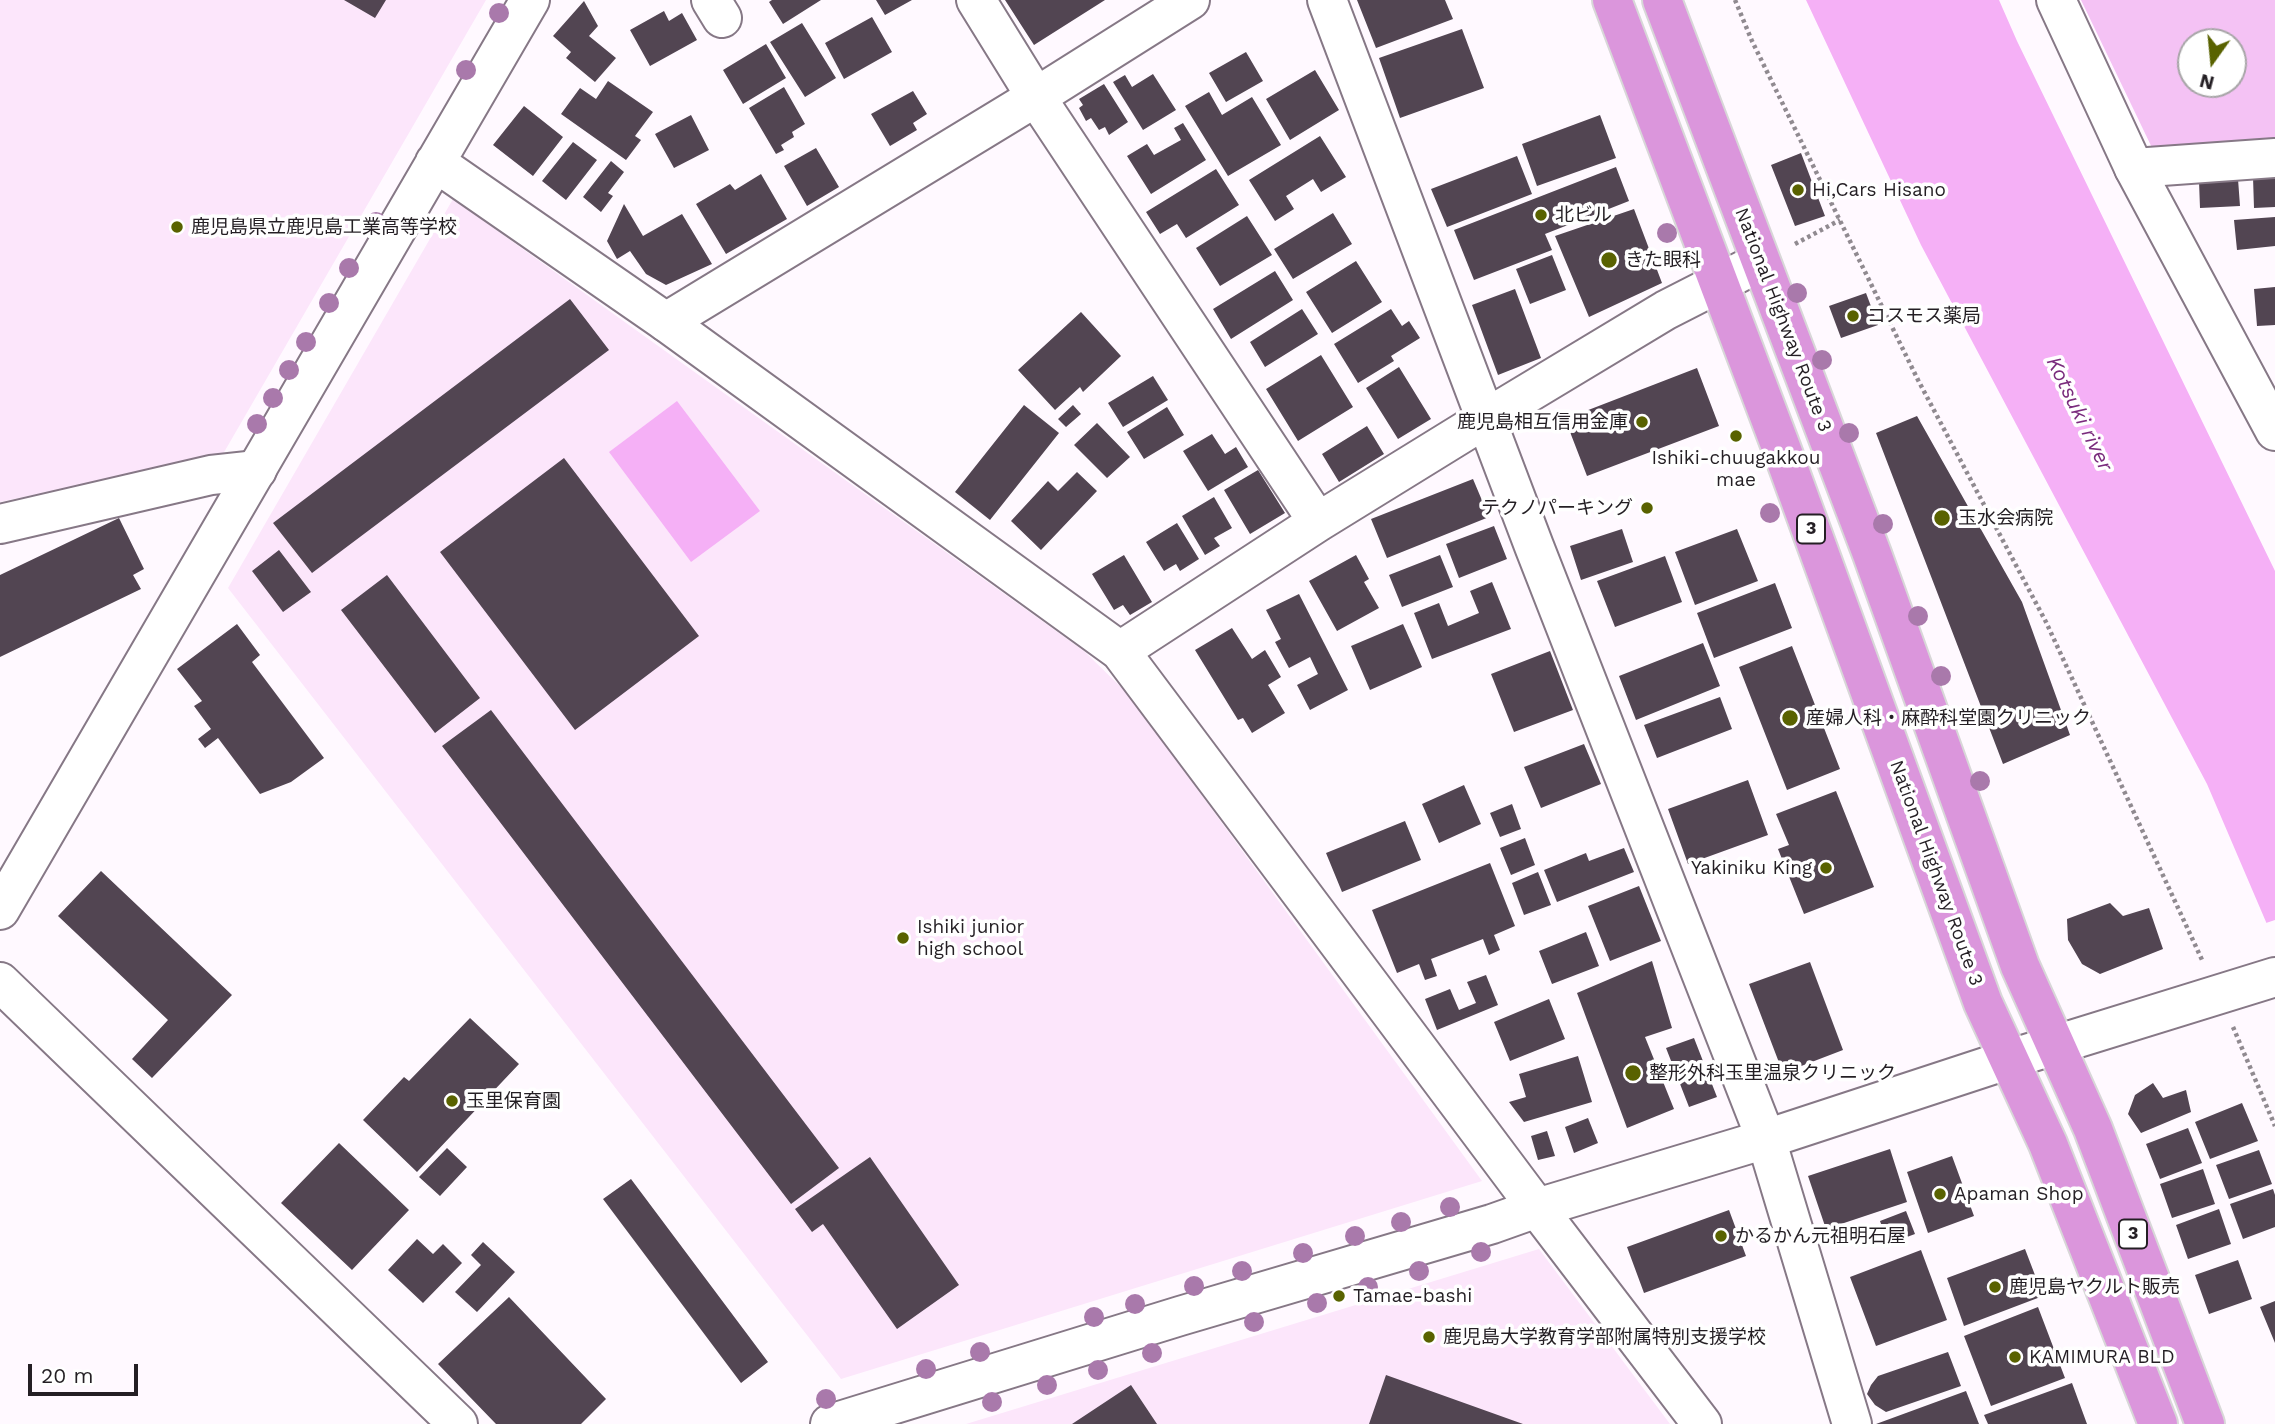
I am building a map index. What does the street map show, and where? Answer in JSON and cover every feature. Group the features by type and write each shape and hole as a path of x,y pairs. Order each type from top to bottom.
{"highway":[{"name":"National Highway Route 3","path":"1612,0 1811,530 1975,981 2048,1144 2158,1424"},
{"name":"National Highway Route 3","path":"1662,0 1872,555 2020,966 2093,1129 2205,1424"}],"street":[{"path":"0,911 530,0"},
{"path":"976,0 1036,97 1318,522"},
{"path":"666,322 1190,0"},
{"path":"1327,0 1485,419 1766,1139 1852,1424"},
{"path":"2056,0 2134,168 2275,431"},
{"path":"2134,168 2275,158"},
{"path":"435,162 666,322 1120,651 1702,1424"},
{"path":"1120,651 1318,522 1485,419 1666,310 1760,262"},
{"path":"0,524 211,475 257,470"},
{"path":"831,1424 1181,1315 1492,1224 2275,977"},
{"path":"0,982 458,1424"}],"path":[{"path":"1735,0 1752,41 1918,380 2046,622 2223,994 2275,1126"},
{"path":"1760,262 1840,220"}],"shaded area":[{"name":"鹿児島県立鹿児島工業高等学校","path":"0,0 486,0 223,454 0,502"},
{"path":"2081,0 2275,0 2275,143 2155,154"},
{"name":"Ishiki junior high school","path":"453,199 1084,651 1129,695 1482,1181 841,1379 228,588"},
{"name":"鹿児島大学教育学部附属特別支援学校","path":"1539,1249 1670,1424 966,1424"}],"water":[{"name":"Kotsuki river","path":"1806,0 1999,0 2275,571 2275,943 2207,784 1921,245"},
{"path":"677,401 760,511 691,562 609,452"}],"pier":[{"path":"2275,920 2275,947 2263,924"}],"building":[{"path":"344,0 386,0 375,18"},
{"path":"821,0 783,24 769,2"},
{"path":"876,0 912,0 885,15"},
{"path":"1005,0 1105,0 1034,45"},
{"path":"1357,0 1445,0 1453,19 1376,48"},
{"path":"584,1 598,26 589,36 616,58 595,82 566,58 571,52 553,36"},
{"path":"664,11 669,21 682,13 697,40 650,66 630,30"},
{"path":"872,17 892,52 844,79 825,43"},
{"path":"802,23 836,78 805,97 770,42"},
{"path":"1462,29 1484,88 1400,118 1379,58"},
{"path":"766,44 786,78 743,104 723,70"},
{"path":"1246,52 1263,81 1226,102 1209,73"},
{"path":"1315,70 1339,110 1290,140 1266,99"},
{"path":"1153,74 1176,110 1143,130 1113,82 1125,75 1132,87"},
{"path":"608,81 653,112 635,136 641,140 626,160 561,114 580,88 596,99"},
{"path":"1104,84 1128,122 1109,135 1105,127 1099,130 1091,118 1086,121 1079,108 1083,105 1079,99"},
{"path":"784,87 805,124 792,132 794,137 781,145 784,150 776,154 749,108"},
{"path":"913,91 927,114 913,123 917,130 890,146 871,114"},
{"path":"1209,92 1222,115 1252,97 1281,145 1228,176 1185,106"},
{"path":"524,106 563,137 533,176 493,145"},
{"path":"691,115 709,150 674,168 655,134"},
{"path":"1600,115 1616,158 1537,186 1522,144"},
{"path":"1183,123 1206,160 1151,194 1127,156 1147,144 1154,155 1181,140 1174,128"},
{"path":"1320,136 1346,177 1321,192 1313,179 1286,196 1294,209 1275,221 1249,180"},
{"path":"573,142 597,160 566,200 542,181"},
{"path":"816,148 839,187 807,206 784,166"},
{"name":"Hi,Cars Hisano","path":"1801,153 1825,216 1795,226 1771,165"},
{"path":"1517,156 1532,194 1447,227 1431,189"},
{"path":"611,161 624,172 608,193 613,196 601,212 583,197"},
{"name":"北ビル","path":"1616,167 1629,201 1545,234 1552,250 1474,280 1454,230"},
{"path":"1216,169 1239,205 1186,238 1177,224 1160,234 1146,212"},
{"path":"761,174 787,219 726,254 696,204 730,184 735,190"},
{"path":"2275,176 2275,207 2254,208 2253,177"},
{"path":"2238,179 2240,206 2200,208 2199,181"},
{"path":"624,204 643,236 682,214 712,264 666,285 646,274 630,251 617,259 607,241"},
{"name":"きた眼科","path":"1634,209 1662,283 1589,317 1555,236"},
{"path":"1333,213 1352,244 1293,279 1274,249"},
{"path":"1247,216 1272,255 1220,286 1196,248"},
{"path":"2275,217 2275,246 2237,250 2234,220"},
{"path":"1552,255 1566,290 1530,304 1516,269"},
{"path":"1356,261 1382,302 1332,333 1306,292"},
{"path":"1275,271 1293,300 1231,339 1213,309"},
{"path":"2275,287 2275,325 2257,326 2254,289"},
{"path":"1515,289 1541,358 1498,375 1472,305"},
{"name":"コスモス薬局","path":"1866,293 1878,325 1841,338 1829,306"},
{"path":"570,299 609,350 312,573 273,523"},
{"path":"1302,309 1318,334 1265,367 1250,342"},
{"path":"1391,309 1402,326 1409,321 1420,338 1391,356 1394,361 1358,383 1334,344"},
{"path":"1081,312 1121,356 1083,392 1080,387 1055,410 1018,370"},
{"path":"1321,355 1353,407 1298,441 1266,389"},
{"path":"1399,367 1431,419 1398,439 1366,388"},
{"name":"鹿児島相互信用金庫","path":"1697,368 1719,426 1587,476 1565,419"},
{"path":"1153,376 1168,400 1123,427 1108,403"},
{"path":"1024,405 1059,433 990,520 955,492"},
{"path":"1073,405 1081,414 1066,427 1058,419"},
{"path":"1167,407 1184,435 1144,459 1127,432"},
{"name":"玉水会病院","path":"1917,416 2022,602 2070,735 2003,764 1876,433"},
{"path":"1097,423 1130,457 1107,478 1074,445"},
{"path":"1367,426 1384,454 1339,482 1322,454"},
{"path":"1212,434 1225,454 1236,447 1248,467 1208,491 1183,451"},
{"path":"564,458 699,636 575,730 440,552"},
{"path":"1258,470 1285,513 1250,534 1224,490"},
{"path":"1077,472 1097,491 1041,550 1011,521 1048,481 1058,491"},
{"path":"1473,479 1489,517 1387,558 1371,519"},
{"path":"1214,497 1232,528 1214,538 1220,546 1205,555 1182,516"},
{"path":"119,518 144,569 133,575 141,589 0,657 0,575"},
{"path":"1177,523 1199,559 1180,571 1176,564 1164,571 1146,542"},
{"path":"1494,526 1507,559 1459,578 1446,544"},
{"path":"1622,529 1633,562 1581,580 1570,546"},
{"path":"1737,529 1758,581 1695,605 1675,552"},
{"path":"279,550 311,592 283,612 252,571"},
{"path":"1124,555 1152,602 1130,615 1123,605 1114,610 1092,574"},
{"path":"1356,555 1369,579 1364,582 1379,608 1337,631 1309,581"},
{"path":"1440,555 1453,587 1402,607 1389,575"},
{"path":"1665,556 1682,602 1615,627 1597,581"},
{"path":"387,575 480,698 435,733 341,610"},
{"path":"1492,582 1511,629 1432,659 1414,613 1439,603 1448,626 1479,613 1470,591"},
{"path":"1775,583 1792,628 1714,658 1697,613"},
{"path":"1299,594 1348,690 1310,710 1297,685 1318,674 1310,657 1289,668 1275,642 1281,639 1266,610"},
{"path":"237,624 260,655 252,662 324,758 291,782 260,794 218,738 205,748 198,739 211,729 194,706 202,701 177,669"},
{"path":"1403,624 1422,667 1370,690 1351,646"},
{"path":"1232,628 1252,659 1265,650 1281,677 1268,685 1285,713 1252,733 1243,718 1238,720 1195,650"},
{"path":"1703,643 1720,686 1636,720 1619,676"},
{"name":"産婦人科・麻酔科堂園クリニック","path":"1792,646 1840,769 1787,790 1739,667"},
{"path":"1550,651 1573,710 1514,732 1491,674"},
{"path":"1720,697 1732,729 1657,758 1644,725"},
{"path":"491,710 839,1168 791,1204 442,746"},
{"path":"1584,744 1601,784 1541,808 1524,767"},
{"path":"1748,780 1768,835 1688,864 1668,809"},
{"path":"1464,785 1481,824 1439,843 1422,804"},
{"name":"Yakiniku King","path":"1836,791 1874,887 1804,914 1778,849 1789,845 1776,814"},
{"path":"1512,804 1521,829 1500,837 1490,813"},
{"path":"1405,821 1421,860 1342,892 1326,853"},
{"path":"1525,838 1535,865 1511,875 1500,848"},
{"path":"1624,848 1634,872 1557,902 1544,870 1586,853 1589,861"},
{"path":"1490,863 1515,926 1494,935 1500,950 1489,955 1483,939 1431,959 1437,976 1425,980 1419,964 1397,973 1372,910"},
{"path":"101,871 232,995 152,1078 132,1059 168,1020 58,916"},
{"path":"1538,872 1551,905 1524,915 1512,883"},
{"path":"1639,886 1661,941 1610,961 1588,906"},
{"path":"2110,903 2123,916 2149,908 2163,949 2100,974 2082,964 2068,940 2067,919"},
{"path":"1586,932 1599,966 1552,984 1539,951"},
{"name":"整形外科玉里温泉クリニック","path":"1652,961 1672,1028 1645,1037 1674,1109 1627,1128 1577,993"},
{"path":"1810,962 1843,1050 1783,1073 1749,984"},
{"path":"1486,975 1498,1005 1437,1030 1425,999 1450,989 1459,1010 1476,1003 1467,982"},
{"path":"1549,999 1565,1039 1510,1061 1494,1022"},
{"path":"470,1018 519,1064 417,1172 363,1120 404,1077 409,1081"},
{"path":"1694,1038 1717,1097 1689,1107 1666,1048"},
{"path":"1578,1056 1592,1102 1524,1122 1509,1102 1526,1097 1519,1074"},
{"path":"2153,1083 2163,1098 2186,1090 2191,1112 2141,1133 2128,1114 2135,1095"},
{"path":"2242,1103 2258,1141 2210,1159 2195,1122"},
{"path":"1588,1118 1598,1143 1574,1153 1565,1127"},
{"path":"2188,1128 2202,1163 2160,1179 2146,1144"},
{"path":"1547,1131 1555,1156 1538,1160 1531,1136"},
{"path":"339,1143 409,1210 352,1270 281,1203"},
{"path":"447,1148 467,1167 440,1196 419,1177"},
{"path":"1890,1149 1907,1202 1826,1229 1808,1176"},
{"path":"2259,1150 2272,1184 2229,1199 2216,1165"},
{"name":"Apaman Shop","path":"1952,1156 1974,1216 1928,1233 1907,1172"},
{"path":"870,1157 959,1285 897,1329 823,1224 812,1232 795,1209"},
{"path":"2203,1169 2215,1204 2172,1218 2160,1184"},
{"path":"631,1179 768,1362 741,1383 603,1199"},
{"path":"2273,1189 2275,1227 2243,1239 2230,1204"},
{"path":"2219,1209 2231,1244 2188,1259 2176,1225"},
{"path":"1729,1210 1746,1256 1644,1293 1627,1247"},
{"path":"1906,1211 1915,1234 1888,1244 1880,1221"},
{"path":"417,1239 433,1254 443,1244 462,1263 423,1303 388,1270"},
{"path":"483,1242 515,1272 477,1312 455,1292 481,1265 471,1255"},
{"name":"鹿児島ヤクルト販売","path":"2025,1249 2043,1296 1964,1326 1947,1278"},
{"path":"1921,1250 1947,1320 1876,1346 1850,1277"},
{"path":"2238,1260 2252,1299 2209,1314 2195,1275"},
{"path":"509,1297 606,1399 581,1424 496,1424 438,1364"},
{"path":"2275,1301 2275,1343 2260,1307"},
{"name":"KAMIMURA BLD","path":"2038,1307 2065,1378 1991,1406 1964,1336"},
{"path":"1948,1352 1961,1386 1886,1412 1875,1405 1867,1394 1878,1376"},
{"path":"1386,1375 1523,1424 1369,1424"},
{"path":"2072,1383 2087,1424 1988,1424 1984,1415"},
{"path":"1131,1385 1157,1424 1072,1424"},
{"path":"1966,1391 1979,1424 1876,1424"}],"place":[{"name":"Hi,Cars Hisano","path":"1798,190"},
{"name":"北ビル","path":"1541,215"},
{"name":"鹿児島県立鹿児島工業高等学校","path":"177,227"},
{"name":"きた眼科","path":"1609,260"},
{"name":"コスモス薬局","path":"1853,316"},
{"name":"鹿児島相互信用金庫","path":"1642,422"},
{"name":"Ishiki-chuugakkou mae","path":"1736,436"},
{"name":"テクノパーキング","path":"1647,508"},
{"name":"玉水会病院","path":"1942,518"},
{"name":"産婦人科・麻酔科堂園クリニック","path":"1790,718"},
{"name":"Yakiniku King","path":"1826,868"},
{"name":"Ishiki junior high school","path":"903,938"},
{"name":"整形外科玉里温泉クリニック","path":"1633,1073"},
{"name":"玉里保育園","path":"452,1101"},
{"name":"Apaman Shop","path":"1940,1194"},
{"name":"かるかん元祖明石屋","path":"1721,1236"},
{"name":"鹿児島ヤクルト販売","path":"1995,1287"},
{"name":"Tamae-bashi","path":"1339,1296"},
{"name":"鹿児島大学教育学部附属特別支援学校","path":"1429,1337"},
{"name":"KAMIMURA BLD","path":"2015,1357"}]}
